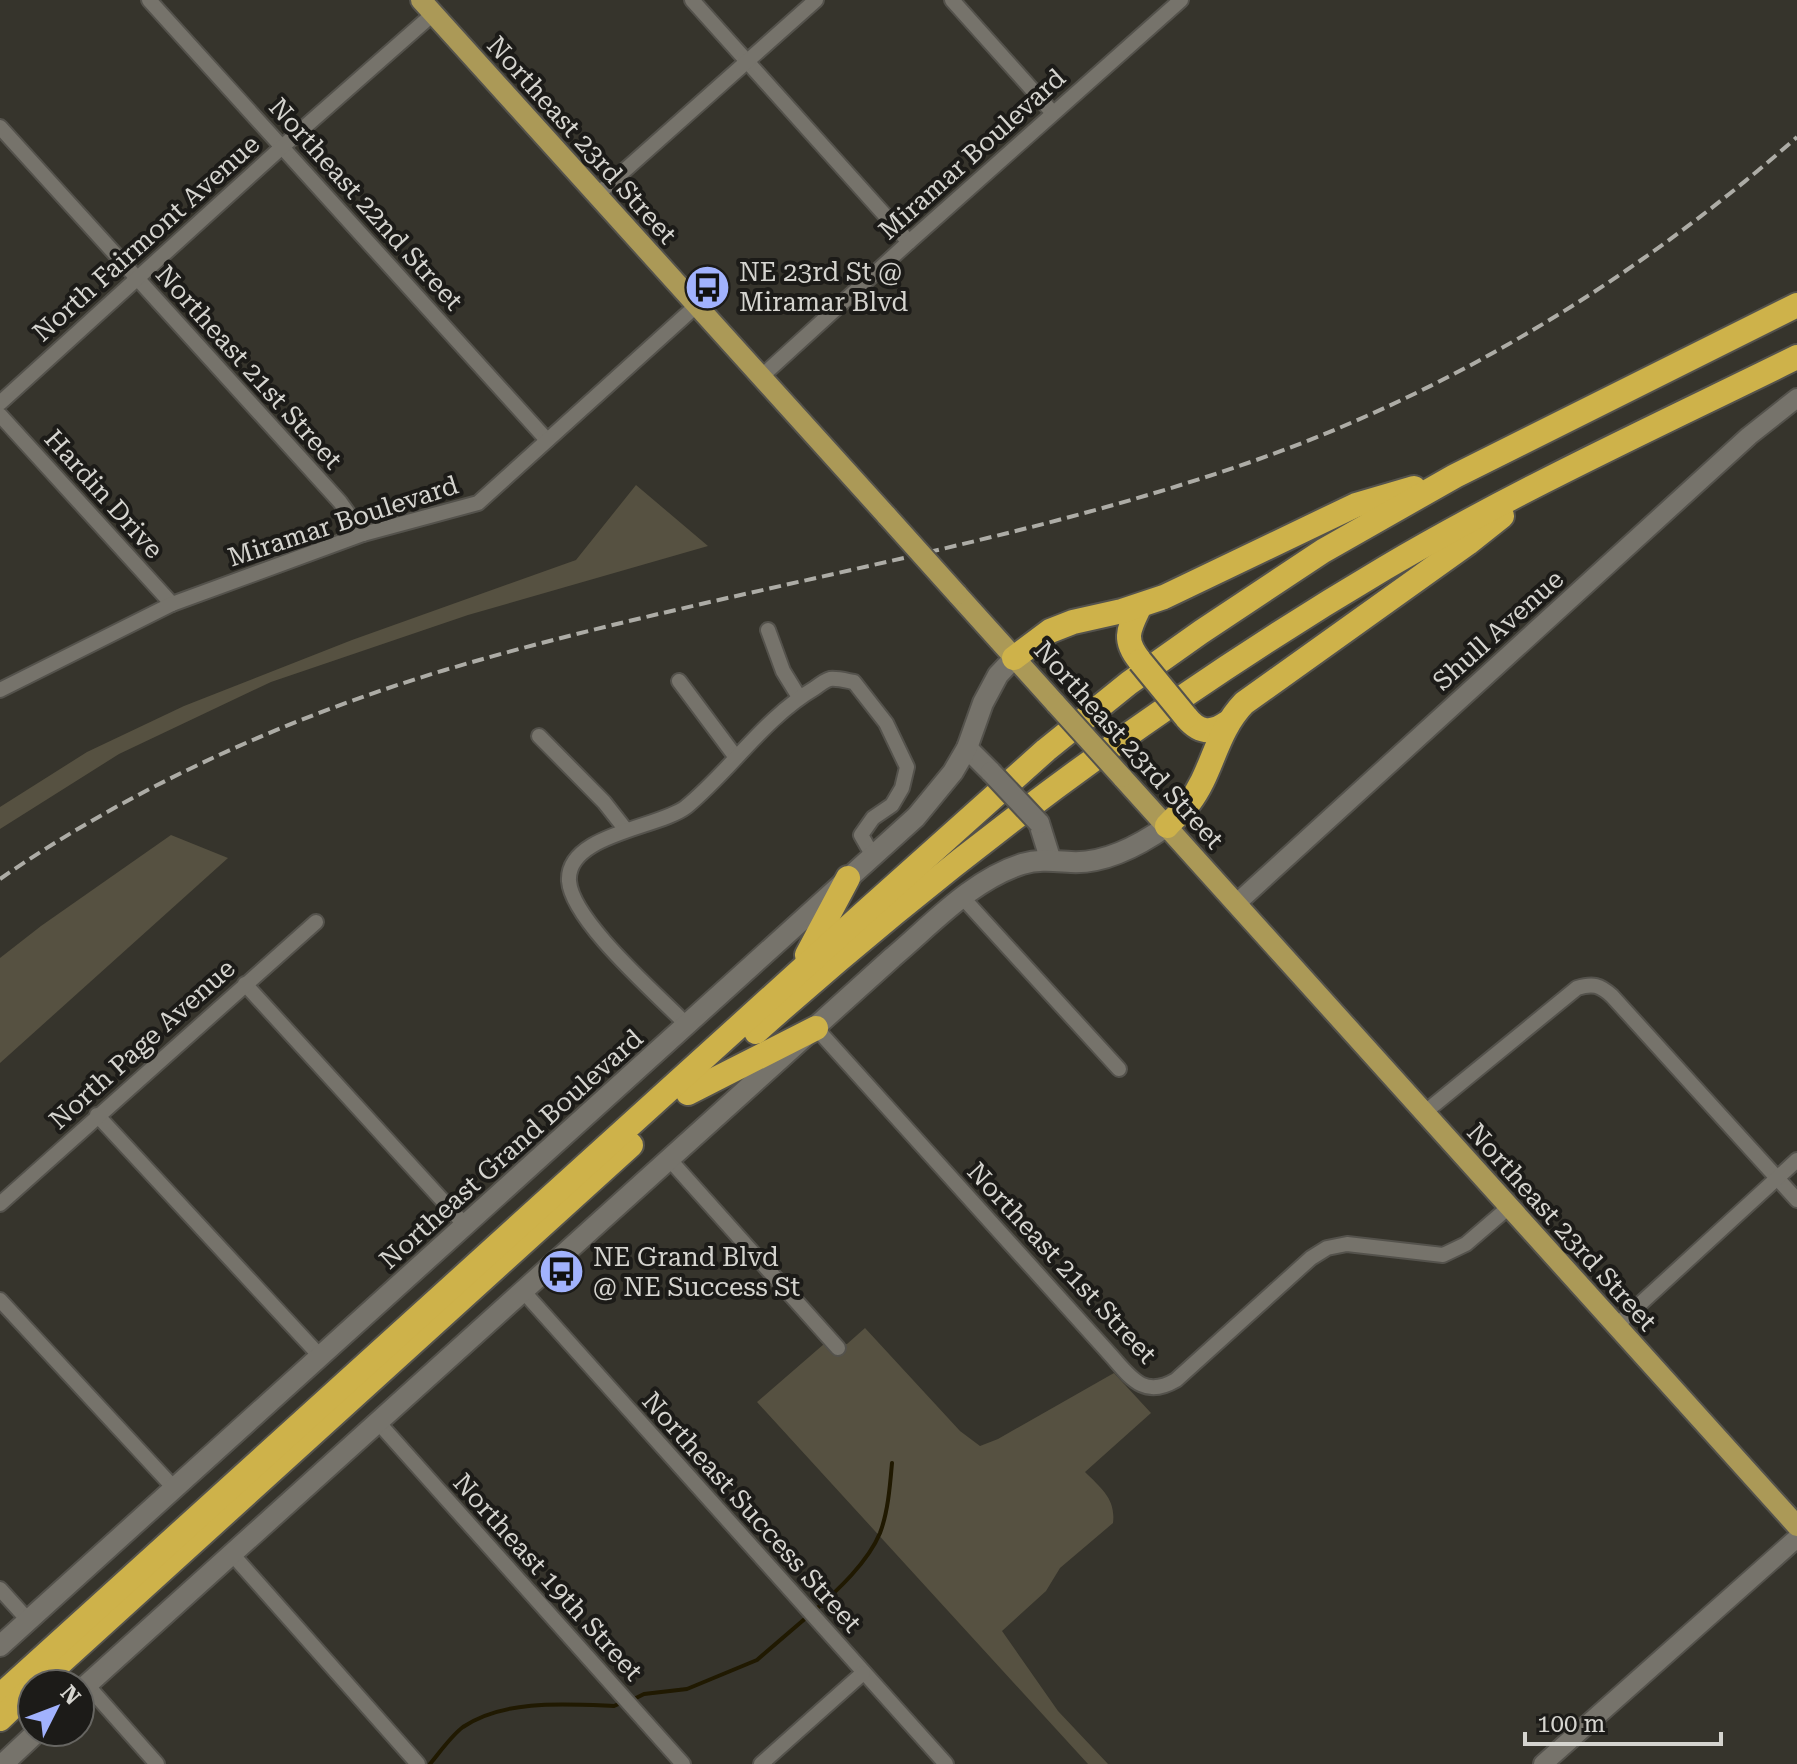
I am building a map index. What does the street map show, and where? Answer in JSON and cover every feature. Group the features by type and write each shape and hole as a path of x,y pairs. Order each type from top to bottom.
{"highway":[{"path":"0,1696 796,974 1046,750 1129,683 1323,551 1455,476 1797,305"},
{"path":"55,1668 688,1093 890,915 1008,824 1142,725 1387,567 1797,357"},
{"path":"1014,658 1050,631 1073,622 1140,606 1356,505 1455,476"},
{"path":"1167,826 1190,802 1227,723 1244,703 1468,543 1542,485"},
{"path":"1140,606 1128,631 1132,651 1200,730 1209,731 1227,723"},
{"path":"796,974 848,878"},
{"path":"688,1093 816,1028"},
{"path":"0,1719 16,1704"}],"main road":[{"name":"Northeast 23rd Street","path":"427,7 1797,1526"},
{"name":"Northeast Grand Boulevard","path":"0,1646 916,817 938,792 967,748 983,703 998,675 1014,658"},
{"path":"967,748 1039,823 1050,858"},
{"path":"96,1676 893,957 963,898 994,875 1022,864 1050,858 1073,863 1126,851 1167,826"},
{"path":"3,1764 20,1748"}],"street":[{"name":"Northeast 22nd Street","path":"149,0 547,440"},
{"path":"692,0 909,242"},
{"path":"597,195 816,0"},
{"path":"952,0 1053,113"},
{"name":"Miramar Boulevard","path":"761,377 1181,0"},
{"name":"North Fairmont Avenue","path":"0,403 282,147 427,7"},
{"name":"Northeast 21st Street","path":"0,127 340,502 363,534"},
{"name":"Miramar Boulevard","path":"0,690 172,604 363,534 478,503 697,305"},
{"name":"Shull Avenue","path":"1237,903 1749,436 1797,398"},
{"name":"Hardin Drive","path":"0,415 172,604"},
{"path":"768,630 783,671 799,697"},
{"path":"687,1025 592,928 569,880 573,864 589,846 679,812 799,697 830,679 854,682 886,723 907,767 902,788 892,805 873,818 861,835 873,856"},
{"path":"679,681 735,756"},
{"path":"539,736 604,802 626,830"},
{"path":"963,898 1119,1069"},
{"name":"North Page Avenue","path":"0,1204 316,922"},
{"path":"245,984 465,1225"},
{"path":"1424,1113 1563,998 1577,988 1590,984 1600,986 1797,1200"},
{"name":"Northeast 21st Street","path":"816,1028 1107,1351 1135,1381 1150,1389 1165,1387 1176,1380 1311,1258 1327,1248 1347,1244 1443,1255 1466,1244 1509,1207"},
{"path":"97,1115 320,1356"},
{"path":"670,1160 838,1348"},
{"path":"1616,1326 1797,1160"},
{"name":"Northeast Success Street","path":"523,1291 946,1764"},
{"path":"0,1300 174,1488"},
{"name":"Northeast 19th Street","path":"377,1421 683,1764"},
{"path":"1543,1764 1797,1538"},
{"path":"232,1554 418,1764"},
{"path":"0,1589 28,1620"},
{"path":"761,1764 863,1673"},
{"path":"96,1701 157,1764"}],"shaded area":[{"path":"636,485 708,546 468,615 271,682 119,754 0,829 0,807 87,752 184,706 352,640 576,560"},
{"path":"171,835 228,858 0,1063 0,958"},
{"path":"865,1328 960,1431 980,1446 998,1439 1114,1373 1151,1413 1085,1472 1110,1501 1113,1523 1060,1568 1046,1591 1002,1631 1058,1711 1108,1764 1088,1764 757,1402 824,1344 847,1344"}],"waterway":[{"path":"814,1611 852,1575 875,1544 885,1516 892,1463"},
{"path":"632,1700 644,1694 687,1689 757,1660 807,1617"},
{"path":"430,1764 463,1727 497,1712 536,1705 614,1706 623,1702"}],"railway":[{"path":"0,879 51,845 159,784 271,732 387,689 544,642 1043,524 1142,497 1315,438 1463,369 1603,286 1735,190 1797,137"}],"place":[{"name":"NE 23rd St @ Miramar Blvd","path":"708,287"},
{"name":"NE Grand Blvd @ NE Success St","path":"562,1272"}]}
